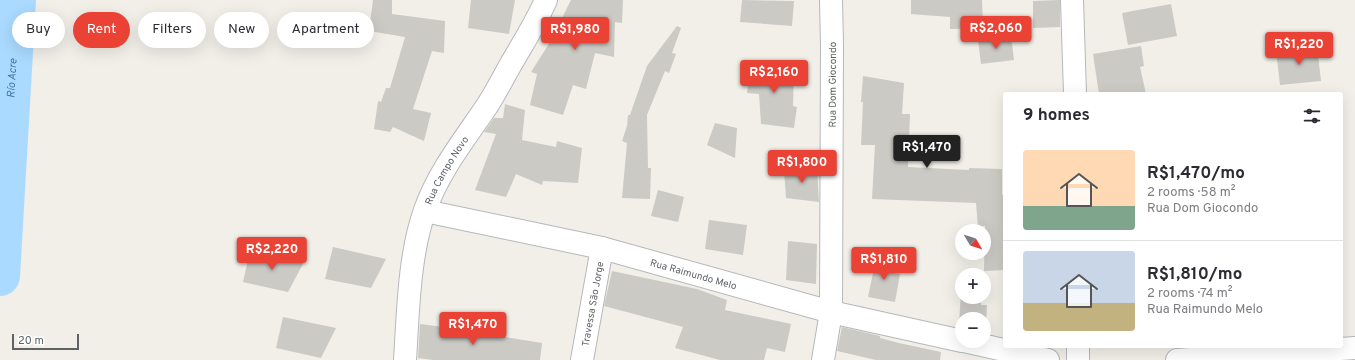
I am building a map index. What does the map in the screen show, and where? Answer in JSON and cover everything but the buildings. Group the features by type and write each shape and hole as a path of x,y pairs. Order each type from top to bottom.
{"street":[{"name":"Rua Campo Novo","path":"405,360 409,298 415,253 425,210 441,173 487,105 538,18 546,0"},
{"name":"Rua Dom Giocondo","path":"824,360 830,312 831,0"},
{"path":"1072,0 1075,92"},
{"name":"Rua Raimundo Melo","path":"425,210 602,248 830,312 955,339"},
{"name":"Travessa São Jorge","path":"582,360 602,248"},
{"name":"Rua Raimundo Melo","path":"991,347 1048,360"},
{"path":"1078,348 1078,360"},
{"path":"1177,360 1355,348"}],"water":[{"path":"0,0 6,0 0,71"}],"waterway":[{"name":"Río Acre","path":"0,276 16,0"}]}
